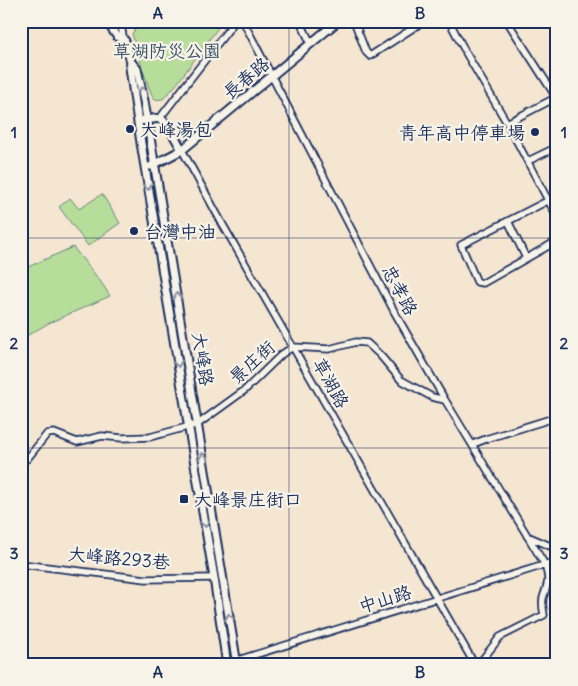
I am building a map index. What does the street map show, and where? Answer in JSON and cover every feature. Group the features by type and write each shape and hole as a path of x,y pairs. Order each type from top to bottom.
{"street":[{"name":"大峰路","path":"106,21 117,36 124,41 131,62 137,69 148,120 237,663"},
{"path":"120,21 124,41"},
{"path":"138,121 160,118 235,21"},
{"name":"忠孝路","path":"243,21 394,313 545,565"},
{"path":"300,21 311,44"},
{"name":"長春路","path":"145,168 155,165 182,150 338,21"},
{"path":"354,21 366,52 370,56 424,21"},
{"path":"448,21 507,123 557,217"},
{"path":"507,123 556,97 508,24"},
{"name":"大峰路","path":"131,62 130,68 145,168 214,578 225,664"},
{"name":"草湖路","path":"160,118 168,125 418,567 476,665"},
{"path":"528,162 557,147"},
{"path":"557,196 461,245 477,282 483,283 557,241"},
{"path":"508,221 526,258"},
{"name":"景庄街","path":"21,460 27,459 47,434 51,432 66,436 77,442 102,436 122,438 150,437 198,424 245,390 282,354 293,347 329,349 356,342 366,343 380,354 401,380 432,397 445,400"},
{"path":"472,444 557,417"},
{"path":"527,536 557,549"},
{"name":"中山路","path":"225,664 237,663 557,561"},
{"name":"大峰路293巷","path":"21,564 146,579 214,578"},
{"path":"476,665 500,636 544,615 542,599 549,579 545,565"}],"green space":[{"name":"草湖防災公園","path":"140,21 223,21 176,85 163,99 155,99 149,88 132,34"},
{"path":"102,194 120,223 88,246 59,207 70,198 79,209"},
{"path":"73,247 110,296 49,323 21,339 21,295 27,293 21,285 21,270"}],"place":[{"name":"大峰湯包","path":"130,129"},
{"name":"青年高中停車場","path":"535,132"},
{"name":"台灣中油","path":"134,231"},
{"name":"大峰景庄街口","path":"184,499"}]}
